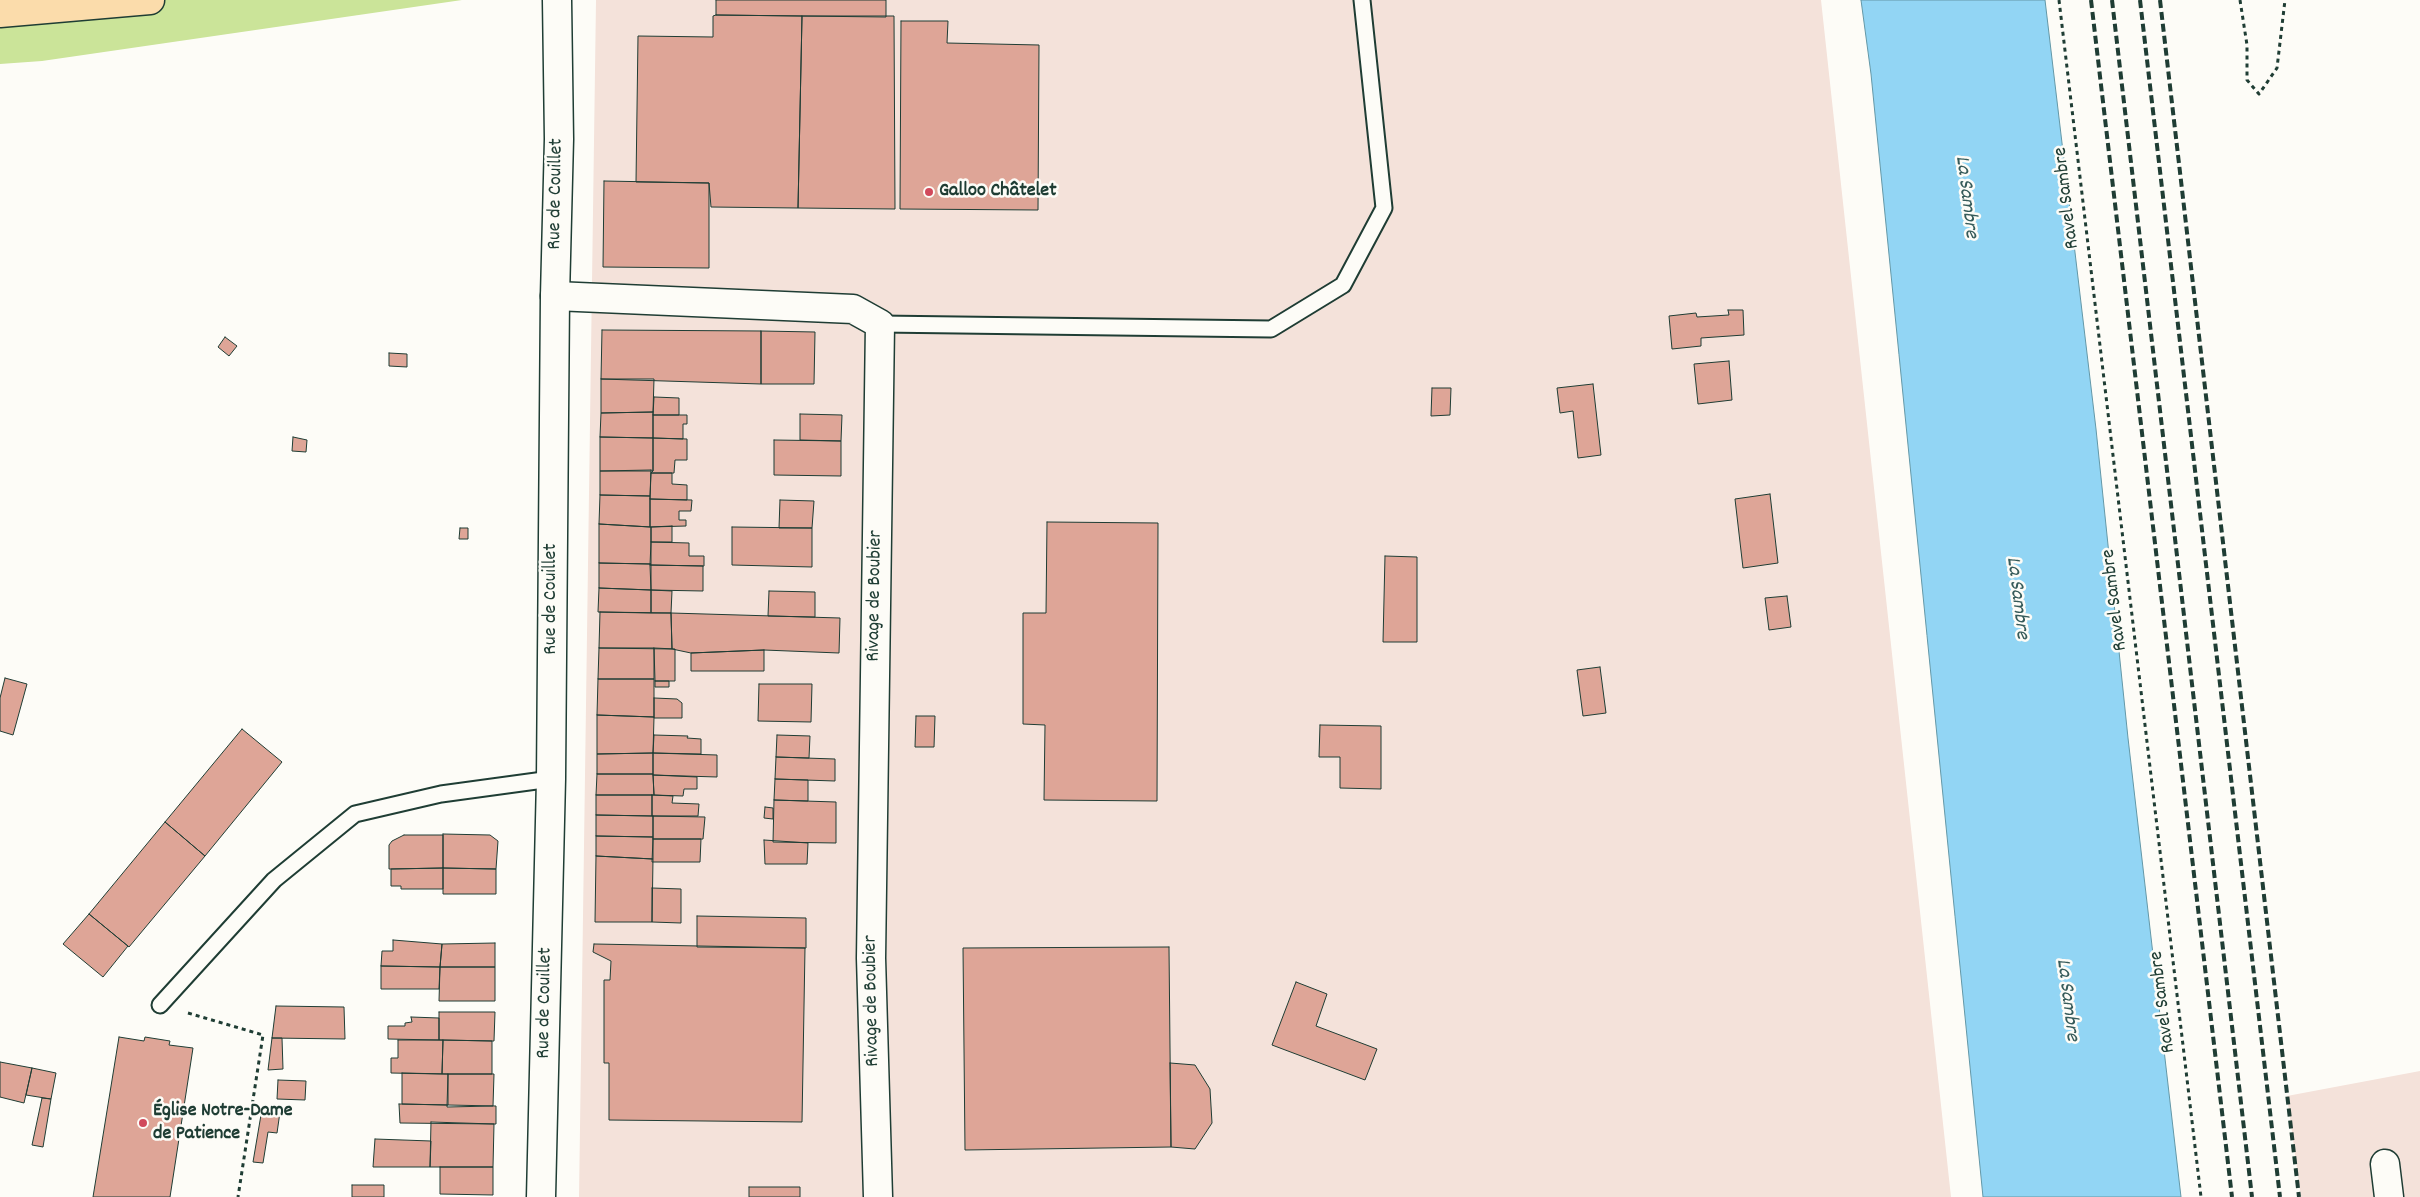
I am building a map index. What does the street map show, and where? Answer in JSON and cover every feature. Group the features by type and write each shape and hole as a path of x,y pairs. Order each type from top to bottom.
{"highway":[{"path":"0,13 150,0"}],"street":[{"name":"Rue de Couillet","path":"541,1197 551,779 555,296 559,139 557,0"},
{"path":"555,296 853,309 880,324"},
{"name":"Rivage de Boubier","path":"878,1197 871,958 880,324"},
{"path":"2385,1164 2389,1197"}],"lane":[{"path":"880,324 1271,329 1343,285 1384,208 1362,0"},
{"path":"160,1005 274,880 355,814 441,794 551,779"}],"path":[{"name":"Ravel Sambre","path":"2059,0 2201,1197"},
{"path":"2240,0 2247,45 2247,80 2259,94 2277,68 2285,0"},
{"path":"160,1005 263,1035 238,1197"}],"shaded area":[{"path":"596,0 1821,0 1951,1197 579,1197"},
{"path":"2420,1071 2420,1197 2301,1197 2287,1096"}],"green space":[{"path":"0,0 462,0 42,61 0,64"}],"water":[{"name":"La Sambre","path":"1861,0 2045,0 2096,429 2128,738 2181,1197 1983,1197 1871,74"}],"building":[{"path":"716,0 886,0 886,17 716,15"},
{"path":"713,16 802,16 798,208 711,207 709,183 636,182 638,36 713,37"},
{"path":"802,16 894,16 895,209 798,208"},
{"path":"901,21 948,21 947,43 1039,45 1038,210 900,209"},
{"path":"604,181 709,183 709,268 603,267"},
{"path":"1728,310 1743,310 1744,335 1701,338 1701,346 1672,349 1669,316 1696,313 1697,317 1729,315"},
{"path":"602,330 761,331 761,384 601,379"},
{"path":"761,331 815,332 814,384 761,384"},
{"path":"225,337 237,346 229,356 218,347"},
{"path":"389,353 407,354 407,367 389,366"},
{"path":"1729,361 1732,400 1698,404 1694,364"},
{"path":"601,379 654,379 653,412 601,413"},
{"path":"1593,384 1601,455 1578,458 1573,411 1560,413 1557,388"},
{"path":"1432,388 1451,388 1450,415 1431,416"},
{"path":"654,397 679,398 679,415 653,415"},
{"path":"653,412 653,438 600,437 601,413"},
{"path":"800,414 842,415 841,441 800,440"},
{"path":"653,415 687,415 687,424 683,424 683,439 653,438"},
{"path":"293,437 307,440 306,452 292,451"},
{"path":"600,437 653,438 653,471 600,471"},
{"path":"653,438 687,439 687,460 675,460 674,473 651,473 653,471"},
{"path":"774,440 841,441 841,476 774,475"},
{"path":"651,470 650,496 600,495 600,471"},
{"path":"651,473 672,473 672,484 687,485 687,500 650,499"},
{"path":"1770,494 1778,563 1743,568 1735,499"},
{"path":"600,495 650,496 650,527 599,524"},
{"path":"650,499 692,500 691,511 679,511 679,520 686,520 686,526 650,527"},
{"path":"780,500 814,501 812,528 779,528"},
{"path":"1047,522 1158,523 1157,801 1044,800 1045,725 1023,724 1023,613 1046,613"},
{"path":"599,524 651,527 651,564 599,563"},
{"path":"672,526 672,542 651,542 651,527"},
{"path":"732,527 812,528 812,567 732,565"},
{"path":"460,528 468,528 468,539 459,539"},
{"path":"651,542 689,543 689,556 704,556 704,566 650,565"},
{"path":"1385,556 1417,557 1417,642 1383,642"},
{"path":"599,563 651,564 651,590 599,588"},
{"path":"650,565 703,566 703,591 651,590"},
{"path":"599,588 651,590 651,613 598,612"},
{"path":"651,590 672,591 671,613 651,613"},
{"path":"769,591 815,592 815,617 768,616"},
{"path":"1787,596 1791,627 1769,630 1765,598"},
{"path":"600,612 671,613 672,649 599,648"},
{"path":"671,613 840,618 839,653 764,650 691,653 672,649"},
{"path":"599,648 654,648 654,679 598,679"},
{"path":"654,648 675,649 675,681 655,681"},
{"path":"764,650 764,671 691,671 691,653"},
{"path":"1600,667 1606,713 1583,716 1577,670"},
{"path":"5,678 27,684 13,735 0,731 0,698"},
{"path":"598,679 654,679 654,717 597,715"},
{"path":"655,681 669,681 669,687 655,687"},
{"path":"759,684 812,684 811,722 758,721"},
{"path":"654,698 677,699 682,703 682,718 654,718"},
{"path":"597,715 654,717 653,753 597,754"},
{"path":"916,716 935,716 934,747 915,747"},
{"path":"1320,725 1381,726 1381,789 1340,788 1340,757 1319,757"},
{"path":"242,729 282,762 205,856 165,822"},
{"path":"654,735 688,736 687,738 701,739 701,754 653,753"},
{"path":"777,735 810,736 809,758 776,757"},
{"path":"653,753 653,774 597,774 597,754"},
{"path":"653,753 717,755 717,777 653,775"},
{"path":"776,757 835,759 835,781 775,779"},
{"path":"597,774 653,774 654,795 596,795"},
{"path":"653,775 697,777 697,789 684,789 683,796 654,795"},
{"path":"775,779 808,780 808,801 774,800"},
{"path":"596,795 652,795 652,816 596,815"},
{"path":"652,795 673,796 672,803 699,804 698,816 652,816"},
{"path":"774,800 836,802 836,843 773,842"},
{"path":"765,807 773,808 773,819 764,818"},
{"path":"596,815 653,816 653,837 596,836"},
{"path":"653,816 705,817 703,839 653,839"},
{"path":"165,822 205,856 129,947 89,914"},
{"path":"443,834 490,835 498,841 496,869 443,868"},
{"path":"404,835 443,835 443,868 389,869 389,845 392,841"},
{"path":"596,836 653,837 653,859 596,856"},
{"path":"653,839 701,839 700,862 652,862"},
{"path":"764,840 808,843 807,864 765,864"},
{"path":"596,856 653,859 652,922 595,922"},
{"path":"443,868 496,869 496,894 443,894"},
{"path":"443,868 443,889 401,889 401,886 391,886 391,869"},
{"path":"652,888 681,889 681,923 652,922"},
{"path":"89,914 128,946 103,977 63,944"},
{"path":"697,916 806,918 806,948 697,947"},
{"path":"393,940 442,944 440,967 381,966 382,951 393,951"},
{"path":"495,943 495,967 440,967 442,944"},
{"path":"594,944 805,948 802,1122 609,1120 609,1063 604,1063 604,980 610,980 611,961 593,952"},
{"path":"1169,947 1171,1147 965,1150 963,948"},
{"path":"381,966 440,967 439,989 381,989"},
{"path":"440,967 495,967 495,1001 439,1001"},
{"path":"1296,982 1327,994 1316,1026 1377,1049 1365,1080 1272,1045"},
{"path":"276,1006 344,1007 345,1039 272,1038"},
{"path":"439,1012 495,1012 494,1041 439,1040"},
{"path":"411,1017 439,1018 439,1040 388,1039 388,1026 405,1026 405,1023 412,1022"},
{"name":"Église Notre-Dame de Patience","path":"119,1037 144,1041 145,1037 170,1041 169,1045 193,1048 170,1197 93,1197"},
{"path":"272,1038 282,1038 283,1069 268,1070"},
{"path":"398,1040 443,1040 442,1074 391,1073 391,1058 398,1058"},
{"path":"443,1040 492,1041 492,1074 442,1074"},
{"path":"0,1062 32,1068 24,1103 0,1097"},
{"path":"1170,1063 1195,1065 1210,1089 1212,1123 1195,1149 1171,1147"},
{"path":"32,1068 56,1073 51,1099 26,1095"},
{"path":"402,1073 448,1074 448,1105 402,1104"},
{"path":"448,1074 494,1074 493,1106 447,1107"},
{"path":"278,1080 306,1081 305,1100 277,1099"},
{"path":"42,1098 51,1099 43,1147 32,1145"},
{"path":"399,1104 496,1106 496,1124 400,1123"},
{"path":"262,1109 280,1112 277,1133 268,1132 263,1163 253,1162"},
{"path":"431,1122 494,1124 493,1167 430,1167"},
{"path":"375,1139 431,1141 430,1167 373,1167"},
{"path":"440,1167 493,1167 493,1195 440,1194"},
{"path":"352,1185 384,1185 384,1197 352,1197"},
{"path":"749,1187 800,1187 800,1197 749,1197"}],"railway":[{"path":"2091,0 2232,1197"},
{"path":"2112,0 2252,1197"},
{"path":"2140,0 2280,1197"},
{"path":"2160,0 2299,1197"}],"place":[{"name":"Galloo Châtelet","path":"929,192"},
{"name":"Église Notre-Dame de Patience","path":"143,1123"}]}
